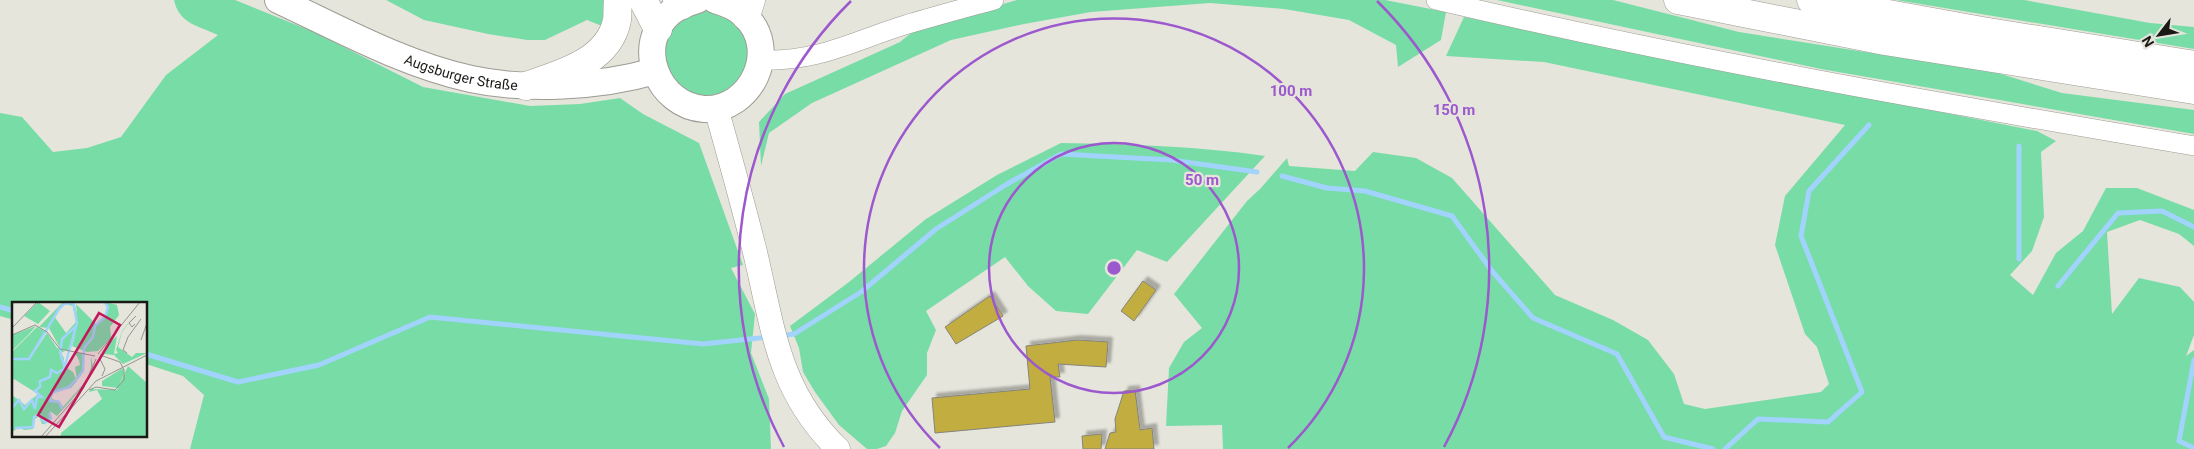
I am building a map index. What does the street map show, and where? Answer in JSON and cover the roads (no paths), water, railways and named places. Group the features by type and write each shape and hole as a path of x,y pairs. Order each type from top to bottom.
{"highway":[{"path":"526,86 572,70 591,59 608,41 617,21 618,0"},
{"path":"643,0 658,29"},
{"path":"1678,0 1885,40 2194,90"},
{"path":"1811,0 1982,31 2194,64"}],"main road":[{"name":"Augsburger Straße","path":"278,0 352,36 416,62 471,79 526,86 630,79 654,71"},
{"path":"686,2 669,14 658,29 653,41 652,58 654,71 663,86 678,101 696,108 716,108 729,104 750,88 761,60 760,43 748,8 715,0"}],"street":[{"path":"761,60 784,61 814,56 855,44 904,25 994,0"},
{"path":"1436,0 1745,66 1925,100 2194,146"},
{"path":"716,108 754,249 770,320 787,378 801,404 838,449"}],"waterway":[{"path":"1725,449 1758,419 1828,422 1862,392 1801,236 1809,191 1869,125"},
{"path":"2019,146 2019,259"},
{"path":"780,336 794,334 861,292 936,229 1007,184 1061,154 1171,160 1257,172"},
{"path":"1282,176 1327,188 1365,191 1452,216 1492,271 1533,318 1617,354 1664,437 1713,449"},
{"path":"2058,286 2118,213 2162,211 2194,227"},
{"path":"0,307 12,310"},
{"path":"148,355 238,382 319,365 430,317 703,344 769,337"},
{"path":"2194,360 2179,441 2194,448"}]}
